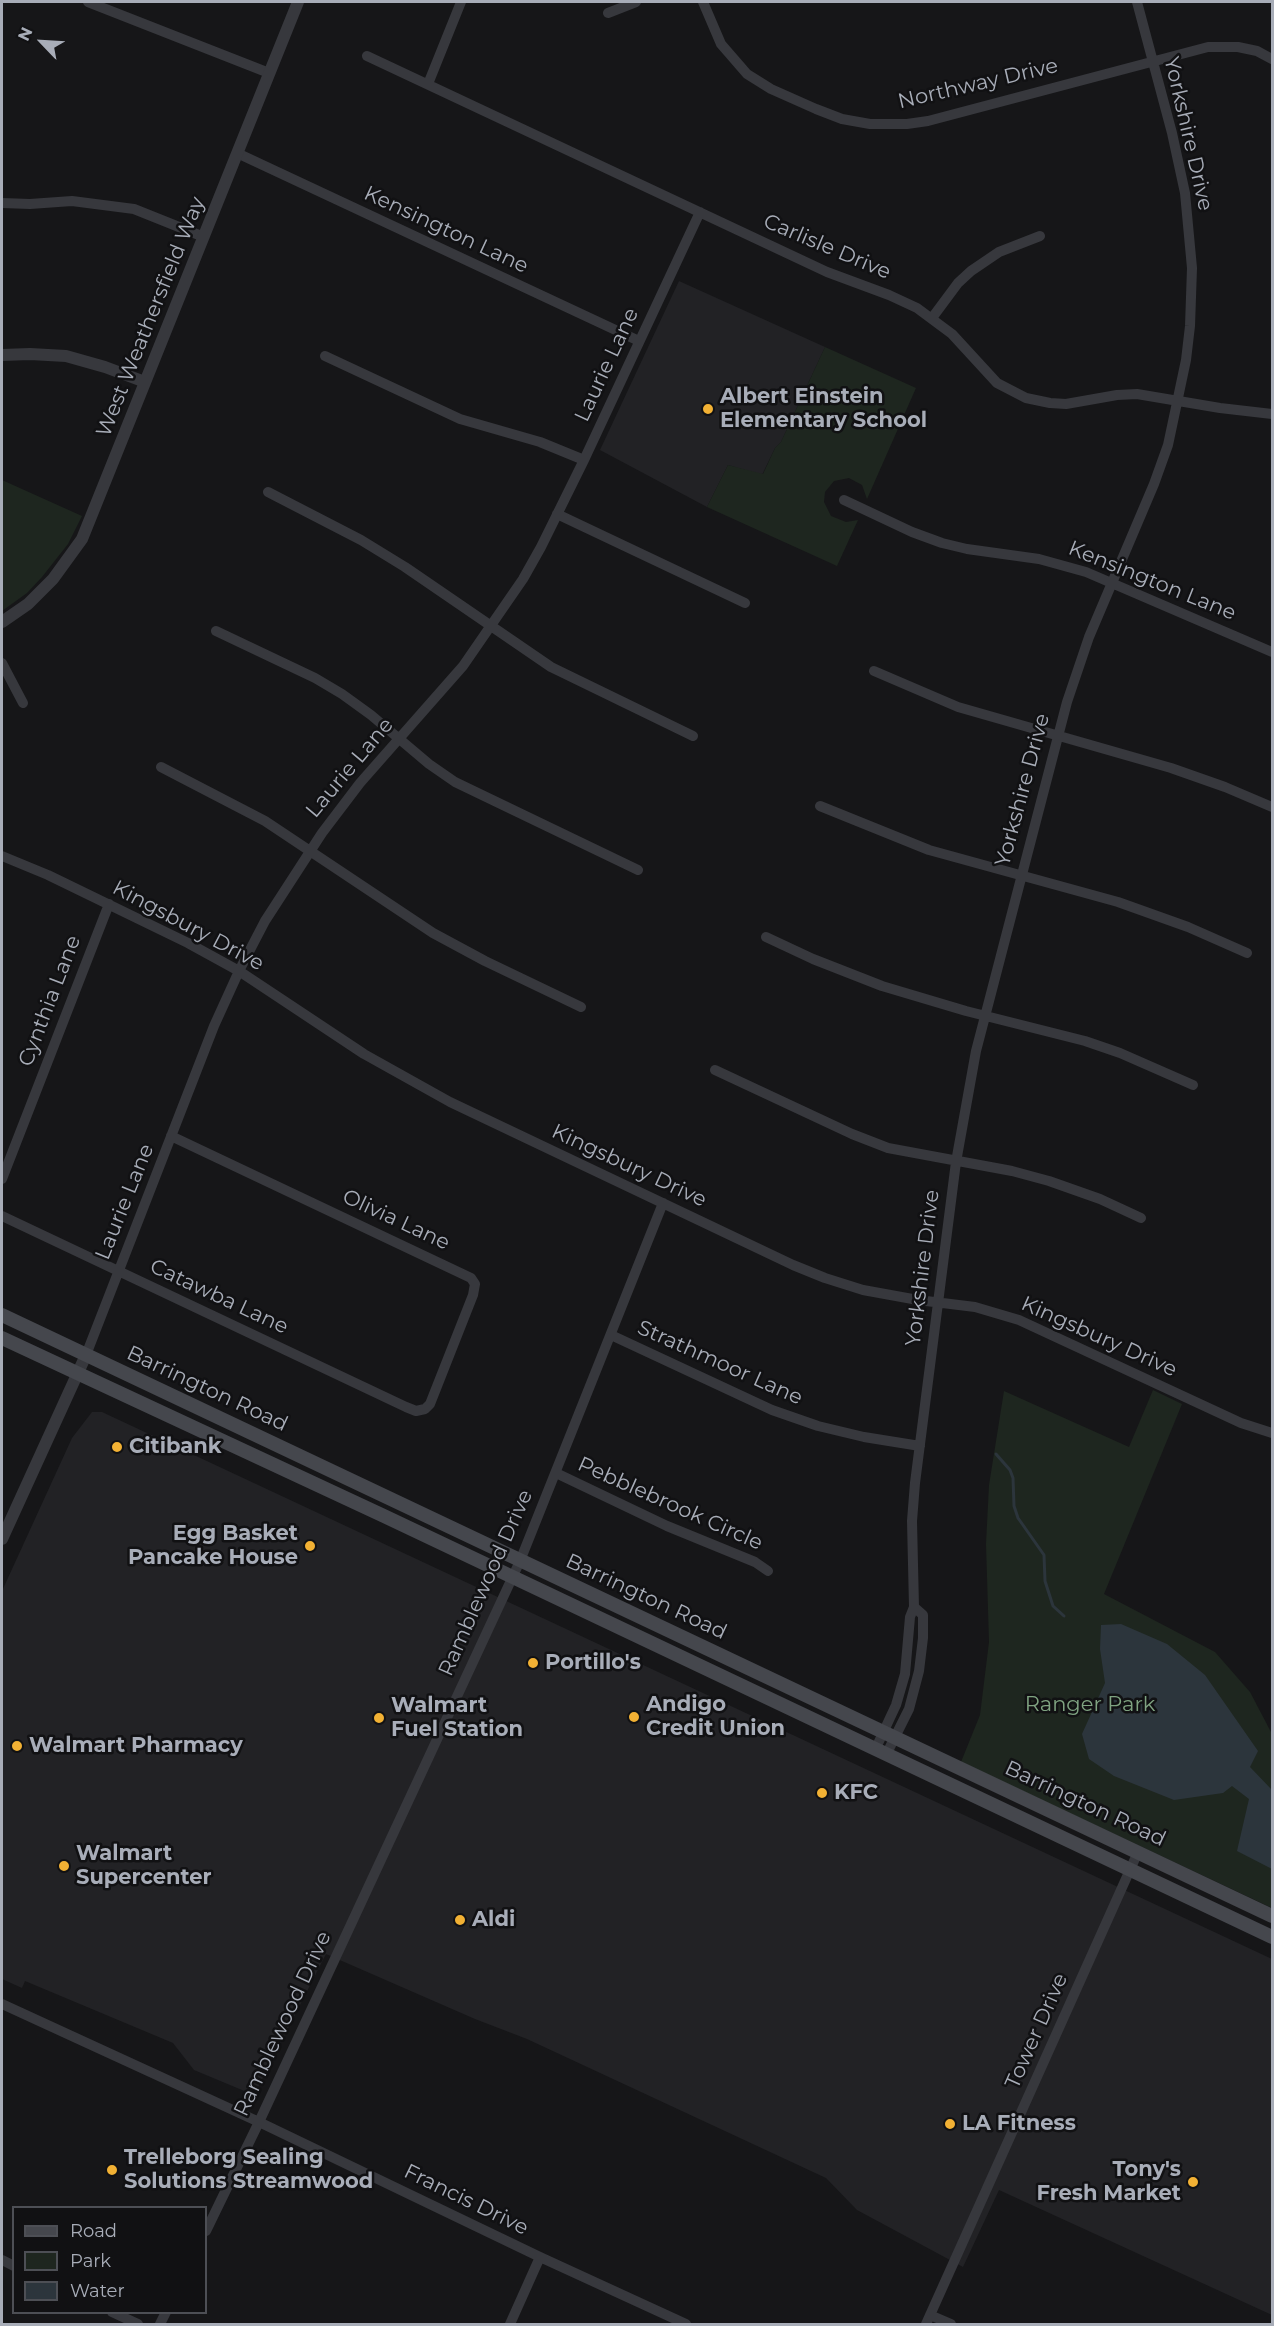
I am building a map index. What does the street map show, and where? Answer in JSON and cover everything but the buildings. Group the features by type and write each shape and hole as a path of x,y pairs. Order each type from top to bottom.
{"main road":[{"name":"Barrington Road","path":"2,1315 1272,1916"},
{"name":"Barrington Road","path":"2,1338 384,1516 1272,1937"}],"street":[{"path":"88,2 270,74"},
{"name":"West Weathersfield Way","path":"2,622 34,599 53,579 73,553 92,514 298,2"},
{"path":"428,84 461,2"},
{"path":"608,13 636,2"},
{"name":"Northway Drive","path":"703,2 721,44 747,74 816,109 842,119 870,124 907,124 928,121 1192,50 1220,45 1250,49 1272,59"},
{"name":"Yorkshire Drive","path":"881,1753 911,1702 919,1671 923,1615 914,1607 912,1521 956,1162 970,1080 984,1016 1057,737 1078,669 1168,445 1179,401 1190,326 1192,268 1190,232 1178,156 1137,2"},
{"name":"Carlisle Drive","path":"367,56 827,272 904,301 932,318 952,334 997,383 1026,398 1066,404 1137,394 1227,410 1272,414"},
{"name":"Kensington Lane","path":"237,153 639,341"},
{"path":"2,202 30,204 72,201 134,209 204,237"},
{"name":"Laurie Lane","path":"2,1539 86,1355 214,1026 239,971 276,903 310,850 360,783 463,666 527,571 584,459 700,212"},
{"path":"932,318 970,271 999,252 1040,236"},
{"path":"2,355 66,356 146,382"},
{"path":"325,356 460,419 540,442 584,459"},
{"path":"268,492 361,540 405,567 491,627 566,675 693,736"},
{"name":"Kensington Lane","path":"844,500 912,532 942,543 1055,562 1112,582 1272,652"},
{"path":"557,514 745,603"},
{"path":"216,631 329,685 363,709 429,764 468,789 638,870"},
{"path":"2,663 23,702"},
{"path":"874,671 958,707 1182,771 1272,807"},
{"path":"161,767 241,807 310,850 433,933 581,1007"},
{"path":"820,806 929,850 1131,906 1247,953"},
{"name":"Kingsbury Drive","path":"2,856 109,904 188,943 239,971 330,1033 415,1083 480,1117 825,1278 886,1295 983,1309 1027,1322 1241,1424 1272,1433"},
{"name":"Cynthia Lane","path":"2,1179 109,904"},
{"path":"766,937 882,986 984,1016 1085,1041 1120,1053 1193,1085"},
{"path":"715,1070 864,1139 900,1151 1012,1171 1049,1181 1100,1199 1141,1218"},
{"name":"Olivia Lane","path":"171,1136 471,1278 475,1284 473,1295 430,1404 421,1410"},
{"name":"Ramblewood Drive","path":"207,2229 520,1561 663,1203"},
{"name":"Catawba Lane","path":"2,1216 406,1407 421,1410"},
{"name":"Strathmoor Lane","path":"611,1335 772,1410 864,1437 920,1446"},
{"name":"Pebblebrook Circle","path":"556,1473 667,1526 755,1562 768,1571"},
{"name":"Tower Drive","path":"928,2320 1138,1852"},
{"name":"Francis Drive","path":"2,2004 259,2122 686,2325"},
{"path":"510,2325 540,2257"},
{"path":"114,2314 138,2325"},
{"path":"928,2320 951,2325"}],"shaded area":[{"name":"Albert Einstein Elementary School","path":"679,281 825,347 781,442 775,448 762,475 728,465 707,507 600,450"},
{"path":"92,1412 102,1412 1272,1959 1272,2315 999,2190 963,2267 857,2210 826,2178 527,2039 475,2019 326,1954 254,2095 194,2070 173,2043 25,1981 22,1988 2,1979 2,1591 72,1438"}],"green space":[{"path":"825,347 916,388 867,499 862,485 849,478 834,481 825,492 824,502 831,516 846,522 858,520 837,566 707,507 728,465 763,474 775,448 781,442"},
{"path":"2,480 82,516 68,544 42,577 27,593 2,611"},
{"name":"Ranger Park","path":"1153,1390 1182,1404 1104,1594 1215,1652 1250,1692 1272,1734 1272,1908 961,1762 980,1715 989,1642 986,1544 989,1485 1004,1391 1129,1447"}],"water":[{"path":"1121,1624 1167,1644 1205,1675 1258,1751 1250,1767 1272,1790 1272,1869 1237,1851 1249,1799 1232,1786 1223,1793 1174,1800 1114,1776 1089,1759 1082,1734 1105,1683 1100,1649 1101,1625"}],"waterway":[{"path":"996,1454 1010,1470 1013,1478 1014,1506 1018,1518 1044,1555 1045,1581 1053,1606 1064,1616"}],"place":[{"name":"Albert Einstein Elementary School","path":"708,409"},
{"name":"Citibank","path":"117,1447"},
{"name":"Egg Basket Pancake House","path":"310,1546"},
{"name":"Portillo's","path":"533,1663"},
{"name":"Andigo Credit Union","path":"634,1717"},
{"name":"Walmart Fuel Station","path":"379,1718"},
{"name":"Walmart Pharmacy","path":"17,1746"},
{"name":"KFC","path":"822,1793"},
{"name":"Walmart Supercenter","path":"64,1866"},
{"name":"Aldi","path":"460,1920"},
{"name":"LA Fitness","path":"950,2124"},
{"name":"Trelleborg Sealing Solutions Streamwood","path":"112,2170"},
{"name":"Tony's Fresh Market","path":"1193,2182"}]}
